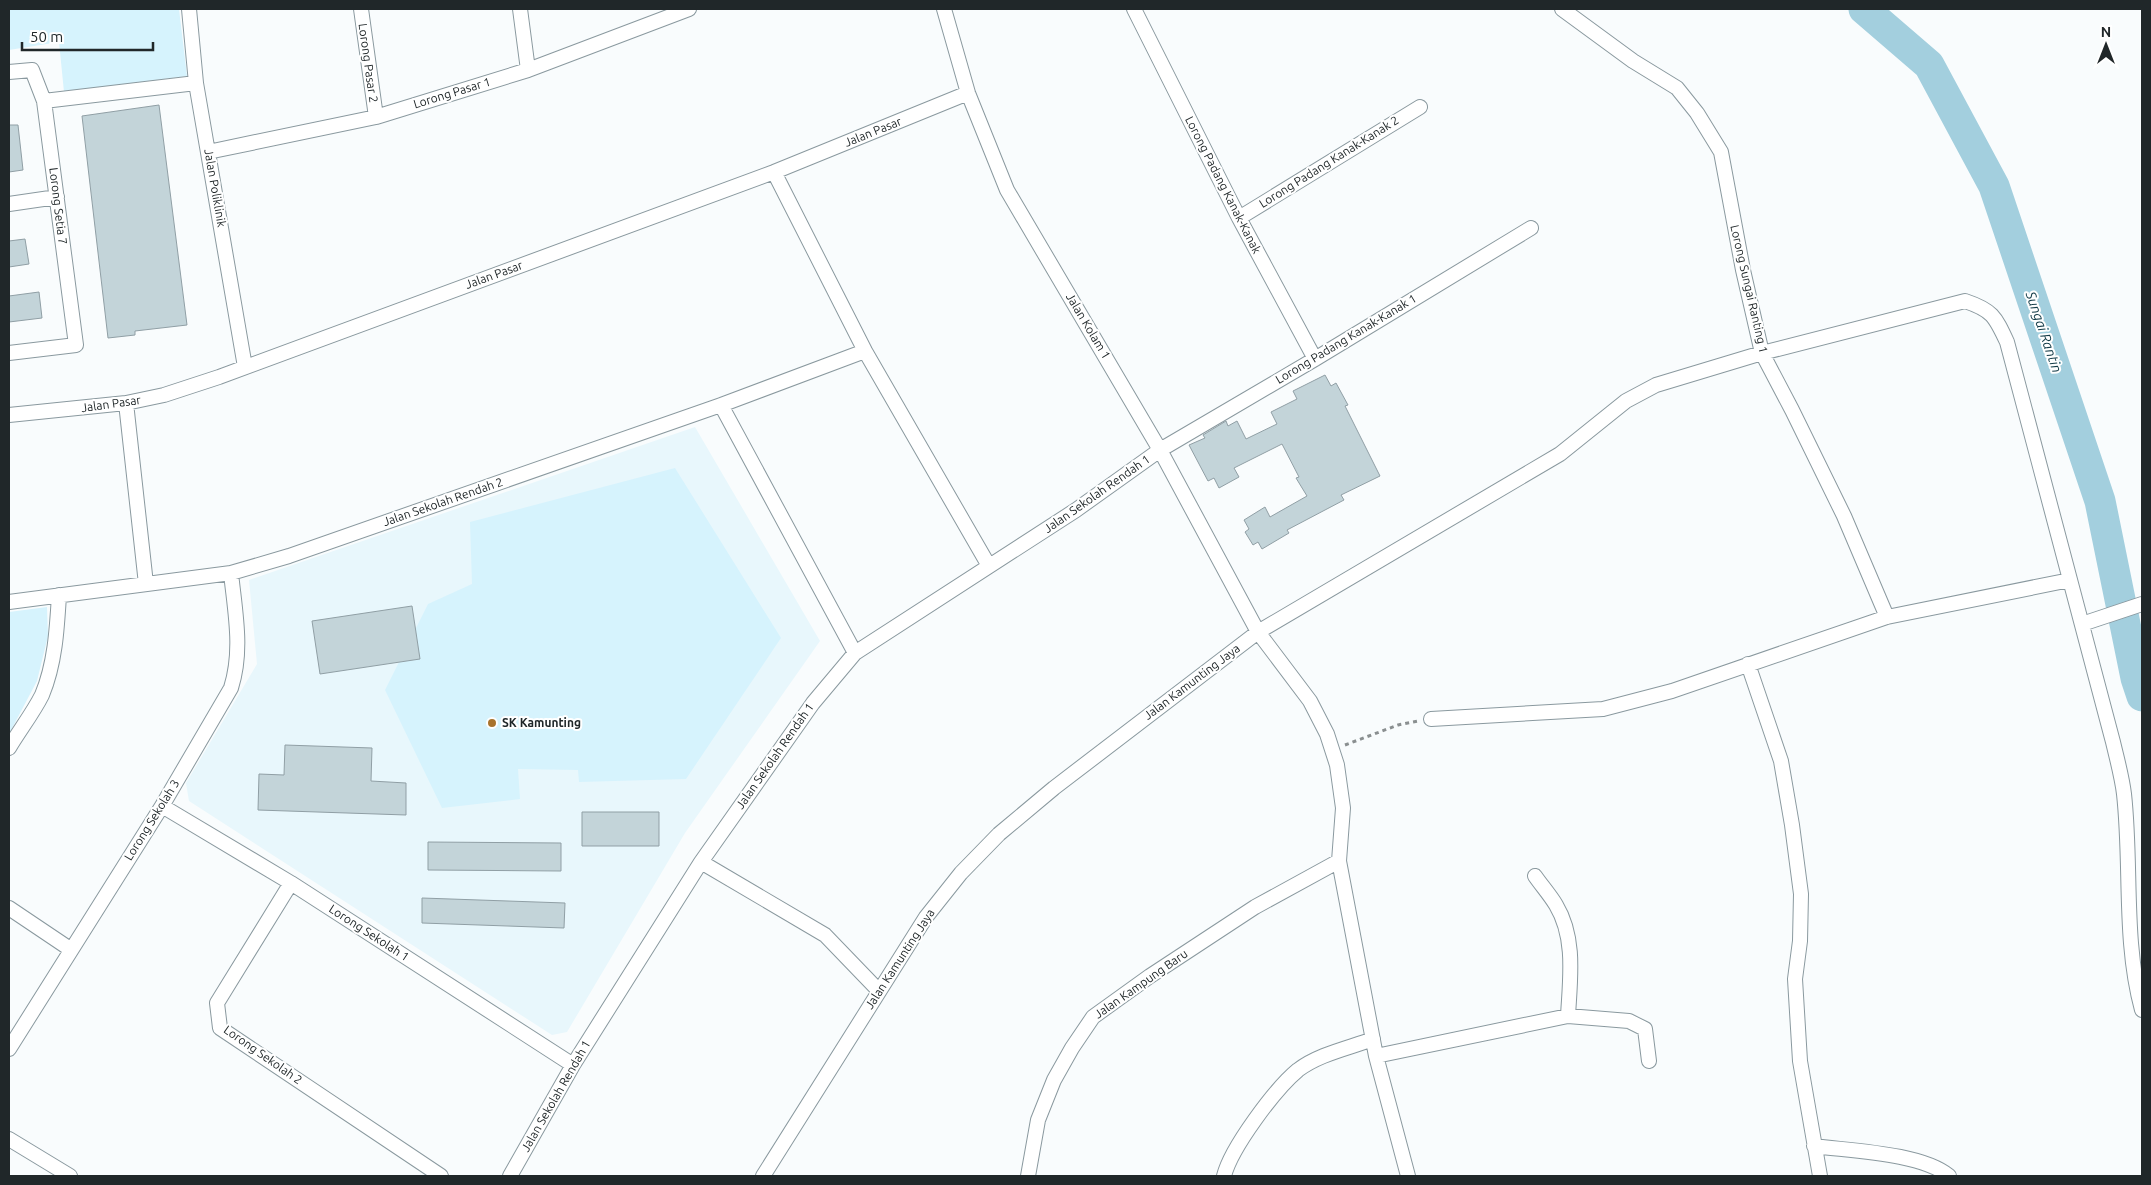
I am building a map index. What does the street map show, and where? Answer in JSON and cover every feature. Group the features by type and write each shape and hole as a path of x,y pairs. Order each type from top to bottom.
{"street":[{"name":"Jalan Poliklinik","path":"189,9 196,83 246,367"},
{"name":"Lorong Pasar 2","path":"361,9 376,117"},
{"path":"520,9 528,70"},
{"name":"Lorong Pasar 1","path":"208,152 376,117 528,70 689,9"},
{"name":"Jalan Kolam 1","path":"944,9 968,93 1007,190 1160,450 1258,632 1310,701 1327,734 1337,765 1343,808 1339,861 1376,1056 1408,1176"},
{"name":"Lorong Padang Kanak-Kanak","path":"1134,9 1239,218 1315,359"},
{"name":"Lorong Sungai Ranting 1","path":"1562,9 1633,61 1677,88 1698,113 1721,152 1743,270 1762,353 1844,516 1887,617"},
{"name":"Lorong Setia 7","path":"9,72 32,70 44,101 76,344 9,353"},
{"path":"44,101 196,83"},
{"name":"Jalan Pasar","path":"9,415 126,402 164,395 246,367 774,172 968,93"},
{"name":"Lorong Padang Kanak-Kanak 2","path":"1239,218 1420,107"},
{"path":"774,172 865,351 989,566"},
{"path":"9,204 57,197"},
{"name":"Lorong Padang Kanak-Kanak 1","path":"1160,450 1315,359 1531,228"},
{"name":"Jalan Kamunting Jaya","path":"763,1176 926,917 961,873 998,834 1054,788 1258,632 1560,454 1626,401 1656,385 1762,353 1965,301 1983,307 1996,319 2007,342 2113,742 2124,794 2129,927 2137,992 2142,1010"},
{"name":"Jalan Sekolah Rendah 2","path":"9,602 231,573 289,556 721,405 865,351"},
{"path":"126,402 146,584"},
{"path":"721,405 855,653"},
{"name":"Jalan Sekolah Rendah 1","path":"510,1176 573,1065 700,862 813,703 855,653 1076,510 1160,450"},
{"name":"Lorong Sekolah 3","path":"9,1049 70,949 162,806 231,688 239,650 231,573"},
{"path":"1431,719 1603,710 1672,691 1887,617 2070,580"},
{"path":"9,748 41,696 49,674 56,634 59,595"},
{"path":"2082,624 2142,604"},
{"path":"1748,664 1781,761 1793,835 1801,894 1800,941 1795,979 1800,1052 1820,1176"},
{"name":"Lorong Sekolah 1","path":"162,806 291,883 573,1065"},
{"name":"Jalan Kampung Baru","path":"1028,1176 1038,1120 1054,1080 1092,1017 1150,976 1255,907 1339,861"},
{"path":"700,862 825,936 879,991"},
{"path":"1535,876 1556,904 1565,925 1571,964 1568,1016"},
{"name":"Lorong Sekolah 2","path":"291,883 217,1003 220,1028 441,1176"},
{"path":"9,908 70,949"},
{"path":"1376,1056 1568,1016 1628,1021 1644,1029 1650,1060"},
{"path":"1224,1176 1241,1142 1265,1106 1299,1070 1314,1061 1373,1039"},
{"path":"9,1139 70,1176"},
{"path":"1814,1146 1911,1159 1939,1168 1949,1176"}],"path":[{"path":"1332,750 1398,725 1431,719"}],"shaded area":[{"path":"9,9 179,9 187,76 64,92 59,42 9,50"},
{"name":"SK Kamunting","path":"695,427 820,641 685,833 567,1032 552,1035 189,801 186,783 257,664 249,580"},
{"path":"675,468 781,638 686,779 579,782 578,770 518,769 520,799 442,808 385,690 428,604 472,584 470,522"},
{"path":"47,607 48,636 37,681 9,734 9,612"}],"building":[{"path":"159,105 187,325 135,331 135,335 108,338 82,116"},
{"path":"9,125 18,125 23,170 9,172"},
{"path":"25,239 29,264 9,267 9,241"},
{"path":"39,292 42,318 9,322 9,296"},
{"path":"1325,375 1331,386 1336,383 1348,405 1345,406 1380,476 1341,495 1344,500 1287,530 1289,533 1262,549 1258,542 1253,545 1245,532 1249,529 1244,520 1265,507 1270,517 1307,496 1296,478 1299,477 1282,444 1234,468 1239,477 1219,488 1214,478 1208,481 1189,445 1205,438 1203,435 1226,421 1228,426 1237,421 1246,439 1277,424 1271,412 1297,399 1293,391"},
{"path":"412,606 420,659 320,674 312,621"},
{"path":"285,745 372,748 371,781 406,783 406,815 258,810 259,774 284,775"},
{"path":"582,812 659,812 659,846 582,846"},
{"path":"428,842 561,843 561,871 428,870"},
{"path":"422,898 565,903 564,928 422,923"}],"waterway":[{"name":"Sungai Rantin","path":"1864,9 1929,65 1994,186 2100,501 2136,678 2142,696"}],"place":[{"name":"SK Kamunting","path":"492,723"}]}
